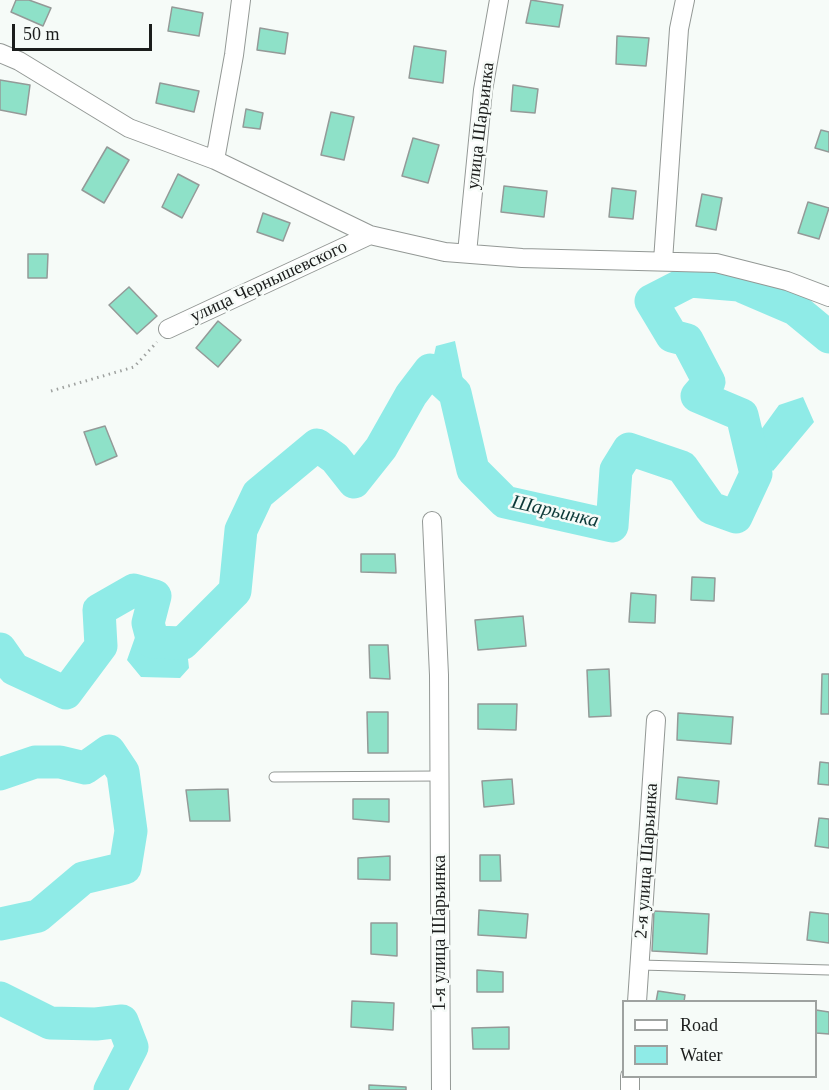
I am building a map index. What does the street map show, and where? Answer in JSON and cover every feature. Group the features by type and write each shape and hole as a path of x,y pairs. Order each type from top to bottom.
{"street":[{"path":"215,160 234,55 241,0"},
{"name":"улица Шарьинка","path":"467,253 483,90 499,0"},
{"path":"663,261 679,29 686,0"},
{"path":"0,53 19,61 129,128 215,160 370,235 445,252 522,258 716,263 787,281 829,297"},
{"name":"улица Чернышевского","path":"168,329 370,235"},
{"name":"1-я улица Шарьинка","path":"432,521 439,675 441,1090"},
{"name":"2-я улица Шарьинка","path":"636,1000 656,720"}],"lane":[{"path":"274,777 438,776"},
{"path":"640,965 829,970"}],"path":[{"path":"51,391 134,367 168,329"}],"water":[{"path":"455,341 463,380 439,394 428,382 436,346"},
{"path":"803,397 814,422 773,471 747,449 779,405"},
{"path":"139,626 158,631 153,642 187,650 189,668 180,678 141,677 127,660"}],"building":[{"path":"16,0 29,0 51,8 43,26 11,12"},
{"path":"531,0 563,5 559,27 526,23"},
{"path":"172,7 203,13 199,36 168,31"},
{"path":"260,28 288,33 285,54 257,50"},
{"path":"617,36 649,38 646,66 616,64"},
{"path":"414,46 446,51 443,83 409,78"},
{"path":"0,80 30,85 26,115 0,110"},
{"path":"160,83 199,91 194,112 156,103"},
{"path":"513,85 538,89 535,113 511,111"},
{"path":"246,109 263,113 260,129 243,127"},
{"path":"331,112 354,117 344,160 321,155"},
{"path":"821,130 829,132 829,152 815,148"},
{"path":"413,138 439,145 428,183 402,176"},
{"path":"107,147 129,160 104,203 82,190"},
{"path":"178,174 199,185 182,218 162,207"},
{"path":"504,186 547,191 544,217 501,212"},
{"path":"612,188 636,191 633,219 609,217"},
{"path":"702,194 722,198 716,230 696,226"},
{"path":"808,202 829,208 819,239 798,233"},
{"path":"263,213 290,223 283,241 257,232"},
{"path":"28,254 48,254 47,278 28,278"},
{"path":"129,287 157,316 137,334 109,305"},
{"path":"218,321 241,340 218,367 196,348"},
{"path":"105,426 117,456 96,465 84,432"},
{"path":"361,554 395,554 396,573 361,572"},
{"path":"692,577 715,578 714,601 691,600"},
{"path":"631,593 656,595 655,623 629,622"},
{"path":"523,616 526,646 478,650 475,620"},
{"path":"369,645 388,645 390,679 370,678"},
{"path":"609,669 611,716 589,717 587,670"},
{"path":"822,674 829,674 829,714 821,714"},
{"path":"478,704 517,704 516,730 478,729"},
{"path":"367,712 388,712 388,753 368,753"},
{"path":"678,713 733,717 731,744 677,740"},
{"path":"820,762 829,763 829,785 818,784"},
{"path":"678,777 719,781 717,804 676,799"},
{"path":"512,779 514,804 484,807 482,781"},
{"path":"228,789 230,821 190,821 186,790"},
{"path":"353,799 389,799 389,822 353,819"},
{"path":"819,818 829,819 829,848 815,846"},
{"path":"480,855 500,855 501,881 480,881"},
{"path":"390,856 390,880 358,879 358,858"},
{"path":"479,910 528,914 526,938 478,935"},
{"path":"654,911 709,914 707,954 652,951"},
{"path":"810,912 829,914 829,943 807,940"},
{"path":"371,923 397,923 397,956 371,954"},
{"path":"477,970 503,972 503,992 477,992"},
{"path":"658,991 685,995 684,1000 656,1000"},
{"path":"352,1001 394,1003 393,1030 351,1027"},
{"path":"817,1010 829,1012 829,1034 817,1033"},
{"path":"509,1027 509,1049 473,1049 472,1028"},
{"path":"369,1085 406,1087 406,1090 369,1090"}],"waterway":[{"name":"Шарьинка","path":"0,649 14,669 66,693 101,646 99,610 134,590 155,596 148,623 153,642 183,643 235,591 241,530 258,494 317,445 335,458 354,482 381,448 411,395 430,370 455,393 473,470 505,502 612,526 616,470 629,449 682,467 711,508 736,517 756,474 742,415 697,396 709,382 687,340 672,336 651,301 690,281 739,285 795,309 829,337"},
{"name":"Шарьинка","path":"0,774 35,762 60,762 85,768 109,751 123,772 131,831 125,868 83,878 38,916 0,924"},
{"name":"Шарьинка","path":"0,998 50,1023 96,1024 122,1021 132,1047 110,1090"}]}
